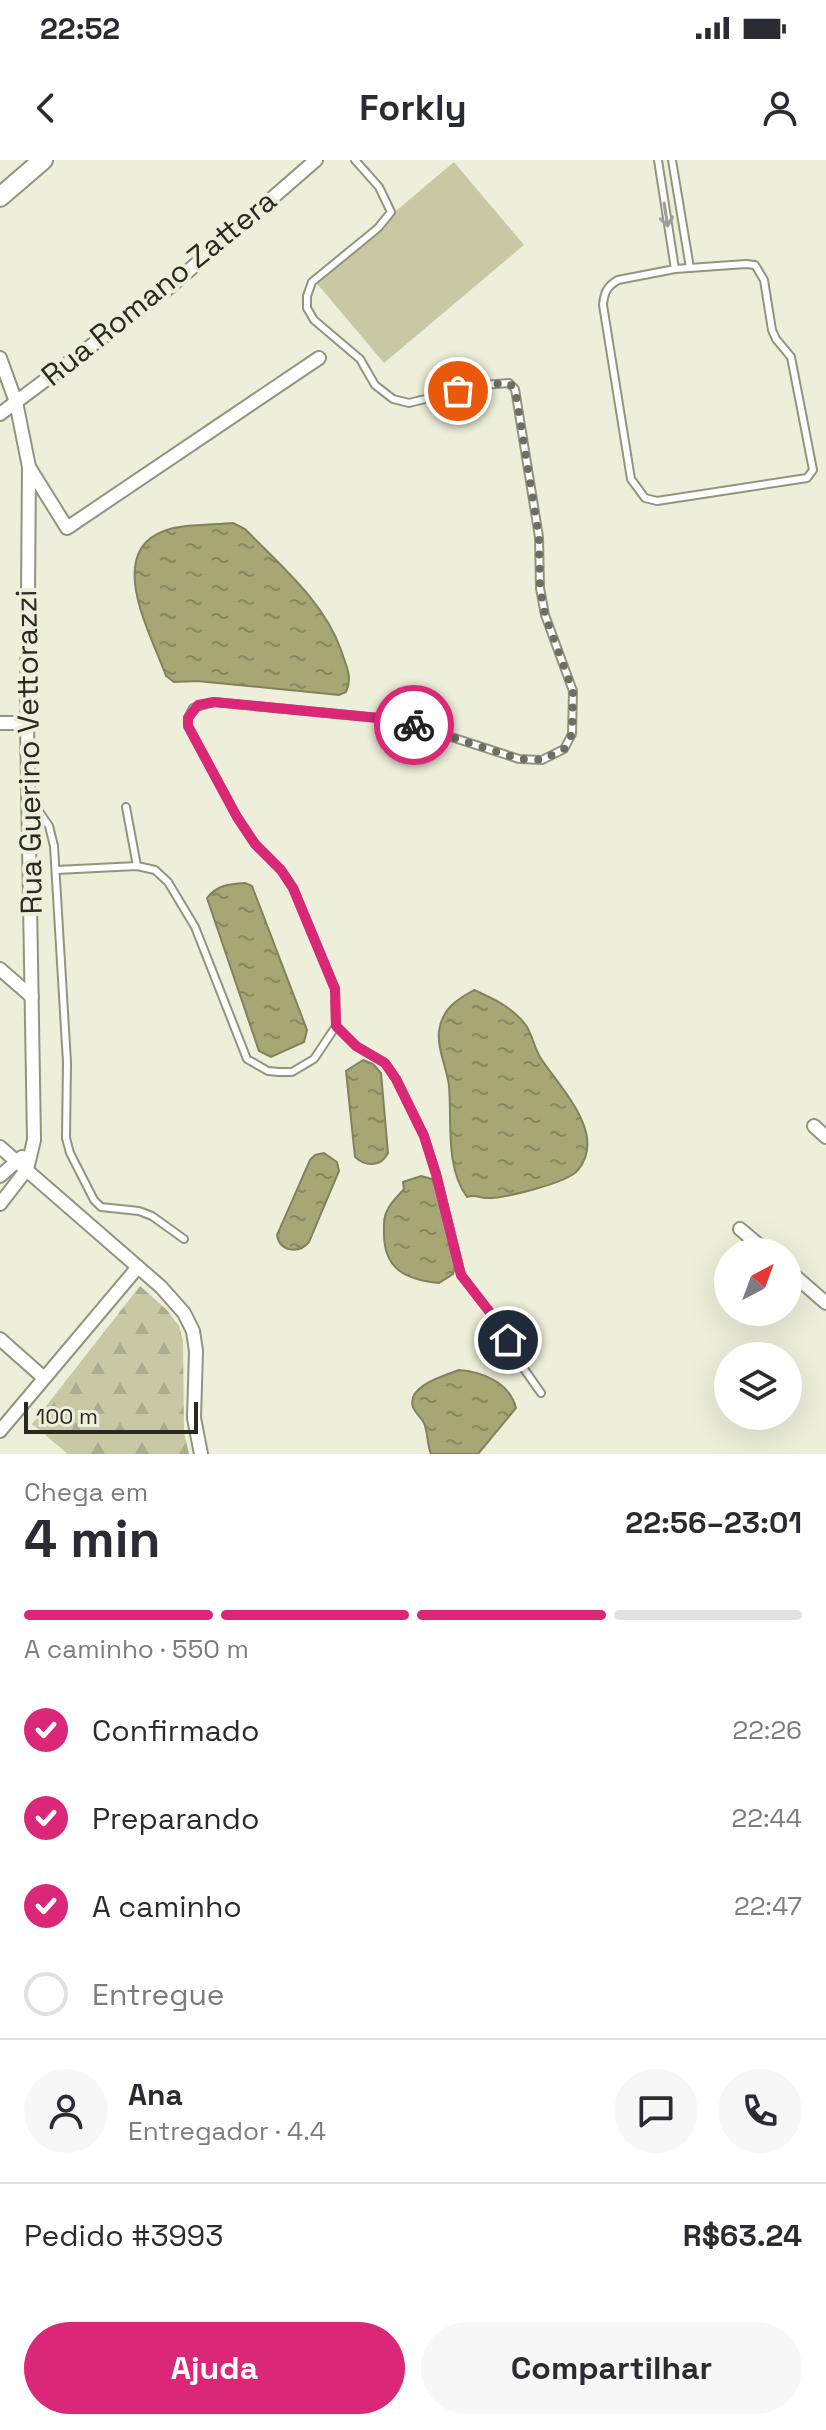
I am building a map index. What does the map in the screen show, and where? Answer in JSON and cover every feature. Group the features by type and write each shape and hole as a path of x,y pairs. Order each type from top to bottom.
{"street":[{"path":"0,197 43,160"},
{"name":"Rua Romano Zattera","path":"0,414 171,286 316,160"},
{"name":"Rua Guerino Vettorazzi","path":"0,358 16,402 29,467 27,723 34,1140 22,1165"},
{"path":"29,467 67,528 319,358"},
{"path":"0,723 27,723"},
{"path":"0,969 32,997"},
{"path":"814,1126 826,1137"},
{"path":"0,1147 161,1287 184,1313 193,1331 196,1351 194,1418 201,1454"},
{"path":"0,1176 22,1165"},
{"path":"0,1204 22,1165"},
{"path":"740,1229 751,1238"},
{"path":"0,1431 138,1267"},
{"path":"802,1282 826,1303"},
{"path":"0,1339 44,1378"}],"lane":[{"path":"56,870 137,866 155,870 168,882 195,927 247,1059 268,1071 292,1072 314,1059 336,1026 335,989 304,911 281,870 255,844 237,817 188,726 190,712 198,705 214,702 399,720 519,759 542,760 564,749 572,734 573,691 545,615 540,588 539,537 515,389 509,383 501,383 409,403 393,399 375,385 360,359 314,320 307,308 312,282 378,228 391,212 379,187 355,160"},
{"path":"658,160 675,269"},
{"path":"672,160 690,268"},
{"path":"746,264 759,269 764,280 772,330 791,357 813,463 813,470 807,478 657,501 645,498 634,486 603,305 604,295 610,284 618,280 690,268 746,264"},
{"path":"30,798 49,826 56,870 67,1062 66,1138 70,1153 94,1200 101,1207 139,1211 152,1216 184,1239"},
{"path":"126,807 137,866"},
{"path":"336,1026 356,1046 385,1063 396,1079 428,1149 461,1275 499,1324 541,1393"}],"green space":[{"path":"454,162 524,245 384,363 314,280"},
{"path":"140,1286 167,1310 179,1326 183,1341 184,1432 189,1454 68,1454 32,1424"}],"water":[{"path":"233,523 245,529 287,571 324,616 347,666 349,681 346,692 339,695 197,681 174,682 166,676 137,597 137,557 146,542 164,531"},
{"path":"245,883 252,886 307,1030 304,1042 271,1057 259,1051 207,898 224,886"},
{"path":"474,990 508,1008 525,1024 540,1057 568,1096 584,1126 586,1156 578,1170 562,1180 493,1198 467,1197 460,1185 452,1158 449,1086 439,1045 439,1031 443,1017 451,1006"},
{"path":"363,1060 373,1064 381,1073 388,1153 373,1164 355,1157 346,1071"},
{"path":"324,1153 337,1162 339,1171 309,1242 295,1250 286,1248 277,1235 310,1160"},
{"path":"421,1176 432,1179 453,1239 453,1274 439,1283 416,1279 399,1270 388,1256 385,1246 386,1212 404,1189 403,1182"},
{"path":"459,1370 494,1380 508,1391 516,1408 478,1454 431,1454 424,1423 412,1400 415,1393 428,1382"}],"way so far":[{"path":"414,725 519,759 542,760 564,749 572,734 573,691 545,615 540,588 539,537 515,389 509,383 501,383 458,391"}],"route":[{"path":"414,725 399,720 214,702 193,708 188,718 188,726 237,817 255,844 281,870 293,888 335,989 336,1026 356,1046 376,1055 396,1079 424,1136 461,1275 508,1340"}]}
